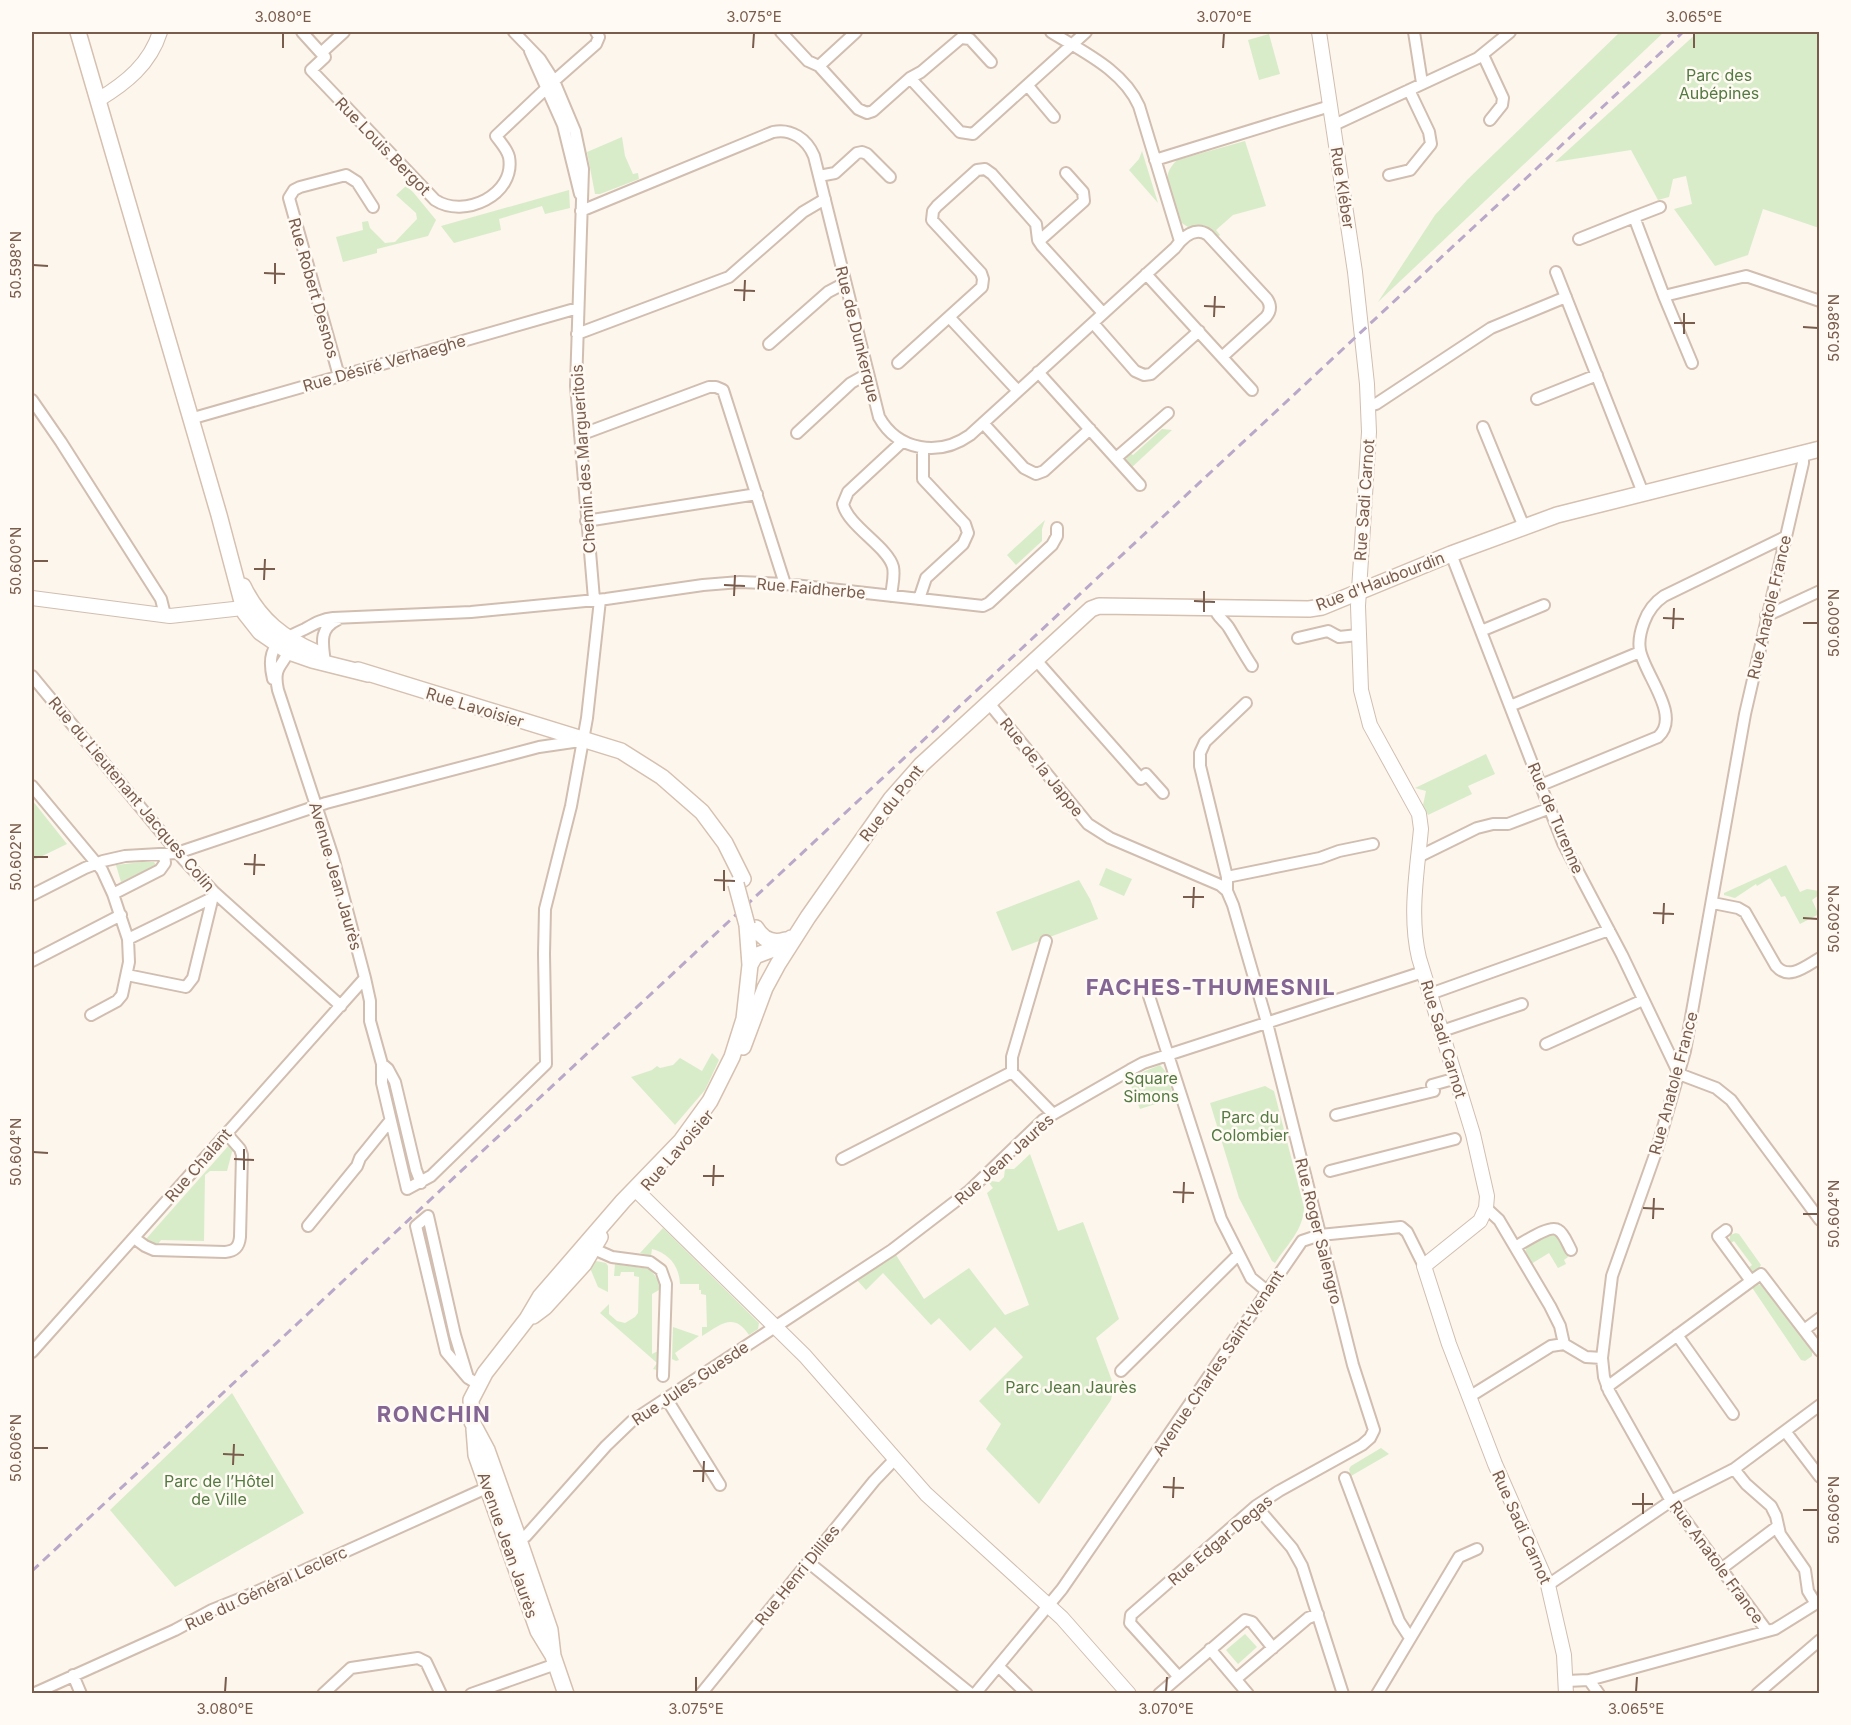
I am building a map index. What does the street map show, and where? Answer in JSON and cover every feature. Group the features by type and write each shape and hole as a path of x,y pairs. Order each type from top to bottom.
{"main road":[{"path":"78,32 246,603"},
{"name":"Rue d'Haubourdin","path":"988,702 1083,614 1095,607 1215,609 1326,606 1451,554 1565,512 1820,449"},
{"name":"Rue Lavoisier","path":"246,603 250,622 284,644 368,674 583,741 608,746 633,758 662,777 689,799 717,831 739,882 752,924 757,991 743,1047 730,1079 710,1113 691,1138 637,1191"},
{"name":"Rue du Pont","path":"755,959 784,945 795,933 902,785 988,702"},
{"name":"Rue Lavoisier","path":"583,741 649,776 692,813 716,840 739,882"},
{"name":"Rue du Pont","path":"743,1047 765,988 808,917"},
{"path":"752,924 763,938 776,942 795,933"},
{"path":"755,959 765,962 774,960 787,951"},
{"name":"Rue Lavoisier","path":"473,1381 496,1358 528,1319 550,1302 589,1258 589,1247 695,1124 732,1057 742,1029 755,959"},
{"name":"Avenue Jean Jaurès","path":"473,1381 470,1407 474,1429 486,1447 493,1485 513,1542 550,1630 555,1660 566,1694"}],"street":[{"path":"98,100 115,90 141,66 154,49 160,32"},
{"path":"302,32 321,52 344,32"},
{"name":"Chemin des Margueritois","path":"421,1182 439,1168 546,1064 545,909 571,806 593,672 597,600 586,521 576,386 583,169 577,141 540,59 514,32"},
{"path":"550,85 596,44 599,37 597,32"},
{"path":"780,32 808,61 819,66 858,109 867,113 873,111 961,38 970,39 991,62"},
{"path":"819,66 856,32"},
{"path":"1051,32 1126,83 1139,106 1180,240 1194,232 1206,233 1270,304 1268,315 1222,357"},
{"path":"910,78 960,132 968,135 978,130 1086,32"},
{"name":"Rue Kléber","path":"1318,32 1354,261 1364,345"},
{"path":"1414,32 1422,83"},
{"path":"1334,125 1484,55 1510,32"},
{"name":"Rue Louis Bergot","path":"321,52 325,57 311,70 435,200 448,206 474,204 490,197 501,188 508,176 509,158 496,136 550,85"},
{"path":"1484,55 1503,98 1502,105 1490,120"},
{"path":"1028,86 1054,117"},
{"path":"1389,175 1410,170 1431,144 1429,132 1409,90"},
{"path":"1155,160 1330,106"},
{"name":"Rue de Dunkerque","path":"581,206 777,131 789,132 804,140 814,156 879,417 892,434 903,441 923,448 953,445 970,435 1175,248 1180,240"},
{"path":"819,176 835,173 857,153 862,152 867,154 890,177"},
{"path":"898,363 979,291 984,282 981,273 934,224 932,214 937,206 977,170 985,169 992,174 1036,224 1039,241 1103,313"},
{"path":"1039,241 1084,201 1083,192 1066,173"},
{"name":"Rue Robert Desnos","path":"339,376 289,198 294,190 300,187 346,175 357,182 373,207"},
{"path":"577,334 729,277 803,212 825,199"},
{"path":"1579,238 1660,207"},
{"path":"1634,217 1692,363"},
{"path":"1556,272 1643,493"},
{"path":"1146,274 1252,390"},
{"path":"1664,296 1746,276 1820,301"},
{"path":"769,344 828,292 845,283"},
{"path":"1369,406 1376,404 1491,327 1566,297"},
{"name":"Rue Désiré Verhaeghe","path":"190,419 578,308"},
{"path":"950,318 1018,391"},
{"path":"1093,323 1135,371 1144,375 1151,374 1199,332"},
{"name":"Rue Sadi Carnot","path":"1364,345 1369,406 1359,591 1363,702 1375,736 1420,818 1414,921 1417,949 1457,1078 1464,1136 1486,1187 1486,1208"},
{"path":"1038,372 1140,485"},
{"path":"797,433 851,383 867,374"},
{"path":"1537,399 1596,375"},
{"path":"580,435 709,387 720,388 726,395 785,584"},
{"path":"32,400 161,599 165,615"},
{"path":"1116,458 1168,413"},
{"path":"983,423 1024,468 1036,474 1048,468 1090,429"},
{"path":"1483,427 1524,526"},
{"path":"891,596 893,573 891,562 848,515 843,504 848,492 903,441"},
{"path":"919,599 926,578 964,542 968,533 965,524 923,479 923,448"},
{"name":"Rue Anatole France","path":"1767,1631 1671,1501 1607,1387 1602,1358 1612,1276 1652,1163 1689,1037 1744,714 1803,463 1803,453"},
{"path":"586,521 757,494"},
{"name":"Rue Faidherbe","path":"284,644 325,619 444,614 597,600 720,583 785,584 976,606 986,605 1054,543 1057,528"},
{"path":"1541,785 1658,737 1662,733 1666,725 1666,712 1640,652 1640,636 1649,611 1660,599 1785,537"},
{"name":"Rue de Turenne","path":"1451,554 1563,843 1609,930 1679,1074"},
{"path":"1766,616 1820,591"},
{"path":"32,598 165,615 246,603"},
{"path":"1481,631 1544,604"},
{"path":"1215,609 1216,614 1229,627 1252,666"},
{"path":"326,659 322,639 324,630 331,623 343,618"},
{"path":"1298,638 1328,632 1339,637 1359,635"},
{"name":"Avenue Jean Jaurès","path":"284,644 272,652 270,663 273,680 333,857 365,978 370,1001 370,1021 382,1064 382,1080 390,1121 407,1189 421,1182 416,1170 395,1082 382,1064"},
{"path":"1510,705 1640,652"},
{"path":"1035,659 1141,779 1146,774 1163,793"},
{"name":"Rue du Lieutenant Jacques Colin","path":"32,676 213,895 340,1006"},
{"name":"Rue de la Jappe","path":"988,702 1088,824 1110,838 1220,885 1227,891"},
{"name":"Rue Roger Salengro","path":"1246,703 1208,738 1200,753 1200,766 1227,877 1227,891 1266,1023 1353,1365 1374,1425"},
{"path":"32,895 95,863 124,856 177,853 316,806 539,747 583,741"},
{"path":"32,786 102,870 121,915 128,939 130,951 127,975 120,999 91,1015"},
{"path":"1419,857 1477,828 1493,824 1508,824 1550,807"},
{"path":"1227,877 1320,858 1339,850 1373,844"},
{"path":"113,894 160,870 165,863 164,854"},
{"path":"128,939 213,895"},
{"path":"127,975 186,987 193,978 213,895"},
{"path":"1713,903 1738,908 1745,912 1776,966 1782,971 1794,972 1820,958"},
{"path":"32,961 121,915"},
{"path":"1430,994 1609,930"},
{"path":"1046,941 1011,1062 1012,1072 1053,1114"},
{"name":"Rue Jean Jaurès","path":"775,1327 892,1250 965,1196 1043,1120 1130,1070 1168,1055 1424,972"},
{"name":"Rue Chalant","path":"32,1352 365,978"},
{"path":"1149,996 1221,1219 1253,1280 1267,1291"},
{"path":"1546,1044 1643,1000"},
{"path":"1442,1031 1522,1004"},
{"path":"842,1159 1012,1072"},
{"path":"1679,1074 1716,1088 1731,1100 1816,1206 1820,1220"},
{"path":"1336,1115 1434,1091 1432,1085 1457,1078"},
{"path":"308,1226 390,1121"},
{"path":"134,1238 145,1246 160,1251 225,1252 232,1251 238,1246 242,1155 226,1132"},
{"path":"1330,1171 1464,1136"},
{"path":"637,1191 805,1356 936,1504 1049,1605 1129,1694"},
{"path":"1424,1266 1477,1224 1486,1208 1497,1217 1557,1320 1564,1344"},
{"path":"428,1216 455,1335 473,1381 446,1352 416,1226 428,1216"},
{"name":"Avenue Charles Saint-Venant","path":"973,1694 1049,1605 1173,1430 1300,1244 1320,1235 1401,1227 1407,1232 1424,1266"},
{"path":"1515,1247 1554,1228 1559,1230 1571,1250"},
{"path":"1726,1230 1718,1236 1750,1281"},
{"path":"589,1247 612,1257 650,1262 661,1270 666,1284 663,1376"},
{"path":"1121,1371 1238,1255"},
{"name":"Rue Sadi Carnot","path":"1424,1266 1449,1344 1498,1472 1548,1585 1562,1638 1566,1687"},
{"path":"1607,1387 1761,1274 1820,1351"},
{"path":"1804,1330 1820,1318"},
{"name":"Rue Jules Guesde","path":"513,1542 526,1536 621,1430 775,1327"},
{"path":"1677,1335 1733,1414"},
{"path":"1469,1397 1551,1346 1564,1344 1586,1357 1602,1358"},
{"path":"666,1398 720,1485"},
{"path":"1548,1585 1671,1501 1734,1469 1820,1405"},
{"name":"Rue Edgar Degas","path":"1178,1676 1130,1623 1131,1615 1256,1506 1366,1442 1373,1434 1374,1425"},
{"path":"1785,1431 1820,1478"},
{"name":"Rue Henri Dillies","path":"701,1694 874,1481 895,1459"},
{"path":"1566,1687 1779,1627 1818,1602 1809,1591 1805,1570 1782,1537 1771,1506 1746,1484 1734,1469"},
{"path":"1345,1478 1399,1621 1410,1638"},
{"name":"Rue du Général Leclerc","path":"33,1694 175,1630 219,1607 493,1485"},
{"path":"1256,1506 1296,1553 1305,1572 1343,1694"},
{"path":"1720,1569 1778,1526"},
{"path":"1377,1694 1459,1557 1478,1549"},
{"path":"808,1562 973,1694"},
{"path":"1236,1679 1308,1618 1318,1614"},
{"path":"1159,1694 1242,1621 1252,1622 1273,1648"},
{"path":"1757,1694 1820,1641"},
{"path":"1210,1649 1248,1694"},
{"path":"323,1694 351,1668 418,1658 426,1662 441,1694"},
{"path":"471,1694 555,1660"},
{"path":"998,1666 1027,1694"},
{"path":"73,1675 81,1694"},
{"path":"1589,1680 1599,1694"}],"green space":[{"path":"1620,32 1664,32 1378,302 1435,215 1468,179"},
{"name":"Parc des Aubépines","path":"1698,32 1819,32 1819,228 1763,209 1748,255 1715,266 1674,209 1692,204 1686,176 1673,179 1669,197 1658,200 1631,150 1555,162"},
{"path":"1269,34 1280,74 1259,80 1248,40"},
{"path":"622,137 625,156 633,174 638,173 639,179 595,194 587,152"},
{"path":"1245,141 1266,206 1233,215 1216,230 1220,235 1216,238 1203,227 1188,227 1180,222 1168,177 1173,164 1177,160"},
{"path":"1142,151 1158,203 1129,170 1139,159"},
{"path":"406,186 436,220 428,236 377,249 377,253 343,262 336,237 363,230 362,222 368,221 370,228 385,243 395,242 417,219 416,213 396,195"},
{"path":"569,190 570,208 545,214 542,206 499,219 501,230 454,243 441,226"},
{"path":"1162,429 1172,430 1130,469 1126,460 1128,452 1133,455"},
{"path":"1045,520 1042,541 1016,565 1007,555"},
{"path":"1486,754 1495,774 1468,786 1472,794 1428,815 1423,805 1426,791 1415,788"},
{"path":"32,800 67,844 32,861"},
{"path":"154,862 156,865 121,882 116,865"},
{"path":"1786,865 1800,892 1807,889 1819,891 1819,895 1812,900 1819,914 1800,924 1785,896 1781,897 1770,878 1735,898 1724,895 1724,893"},
{"path":"1106,868 1132,879 1124,896 1099,885"},
{"path":"1079,880 1098,919 1012,951 996,912"},
{"path":"712,1053 719,1060 705,1090 675,1125 631,1077 657,1066 660,1068 673,1065 680,1058 702,1071"},
{"name":"Square Simons","path":"1160,1065 1166,1072 1174,1098 1140,1109 1128,1078"},
{"name":"Parc du Colombier","path":"1265,1086 1274,1091 1304,1207 1298,1230 1275,1263 1239,1198 1210,1103"},
{"path":"230,1144 234,1150 227,1171 210,1171 205,1175 204,1241 161,1240 158,1244 146,1239"},
{"name":"Parc Jean Jaurès","path":"1030,1154 1058,1231 1083,1222 1119,1319 1096,1338 1114,1386 1111,1400 1039,1504 986,1449 1001,1424 979,1401 1023,1357 995,1327 970,1351 939,1318 931,1325 883,1273 866,1290 857,1280 896,1255 924,1299 969,1268 1005,1315 1029,1305 987,1193 993,1188 989,1183 991,1181 999,1182 1004,1177 1005,1169 1014,1169"},
{"path":"663,1228 759,1323 758,1329 749,1335 738,1324 727,1322 702,1336 702,1327 707,1327 706,1295 701,1294 699,1284 680,1284 675,1266 664,1254 652,1249 651,1256 640,1253"},
{"path":"1736,1233 1761,1265 1757,1272 1747,1269 1752,1265 1734,1241 1729,1244 1730,1235"},
{"path":"1551,1234 1557,1236 1568,1257 1564,1260 1566,1264 1558,1268 1549,1253 1531,1264 1525,1254 1526,1248"},
{"path":"596,1261 606,1263 608,1266 608,1292 598,1287 590,1268"},
{"path":"615,1264 650,1269 659,1281 659,1290 652,1294 652,1354 658,1351 659,1368 657,1370 653,1369 657,1363 600,1313 609,1304 609,1314 617,1321 625,1323 638,1313 639,1277 634,1276 634,1272 621,1272 620,1276 614,1276"},
{"path":"1763,1285 1812,1348 1812,1356 1805,1361 1801,1360 1751,1286"},
{"path":"673,1327 699,1336 675,1353 679,1360 676,1361 672,1359"},
{"name":"Parc de l’Hôtel de Ville","path":"232,1393 304,1513 175,1587 110,1510"},
{"path":"1381,1448 1389,1454 1351,1476 1349,1469 1351,1466"},
{"path":"1245,1634 1257,1647 1238,1664 1226,1650"}],"railway":[{"path":"32,1571 1683,32"}],"district":[{"name":"FACHES-THUMESNIL","path":"1211,987"},
{"name":"RONCHIN","path":"434,1414"}]}
